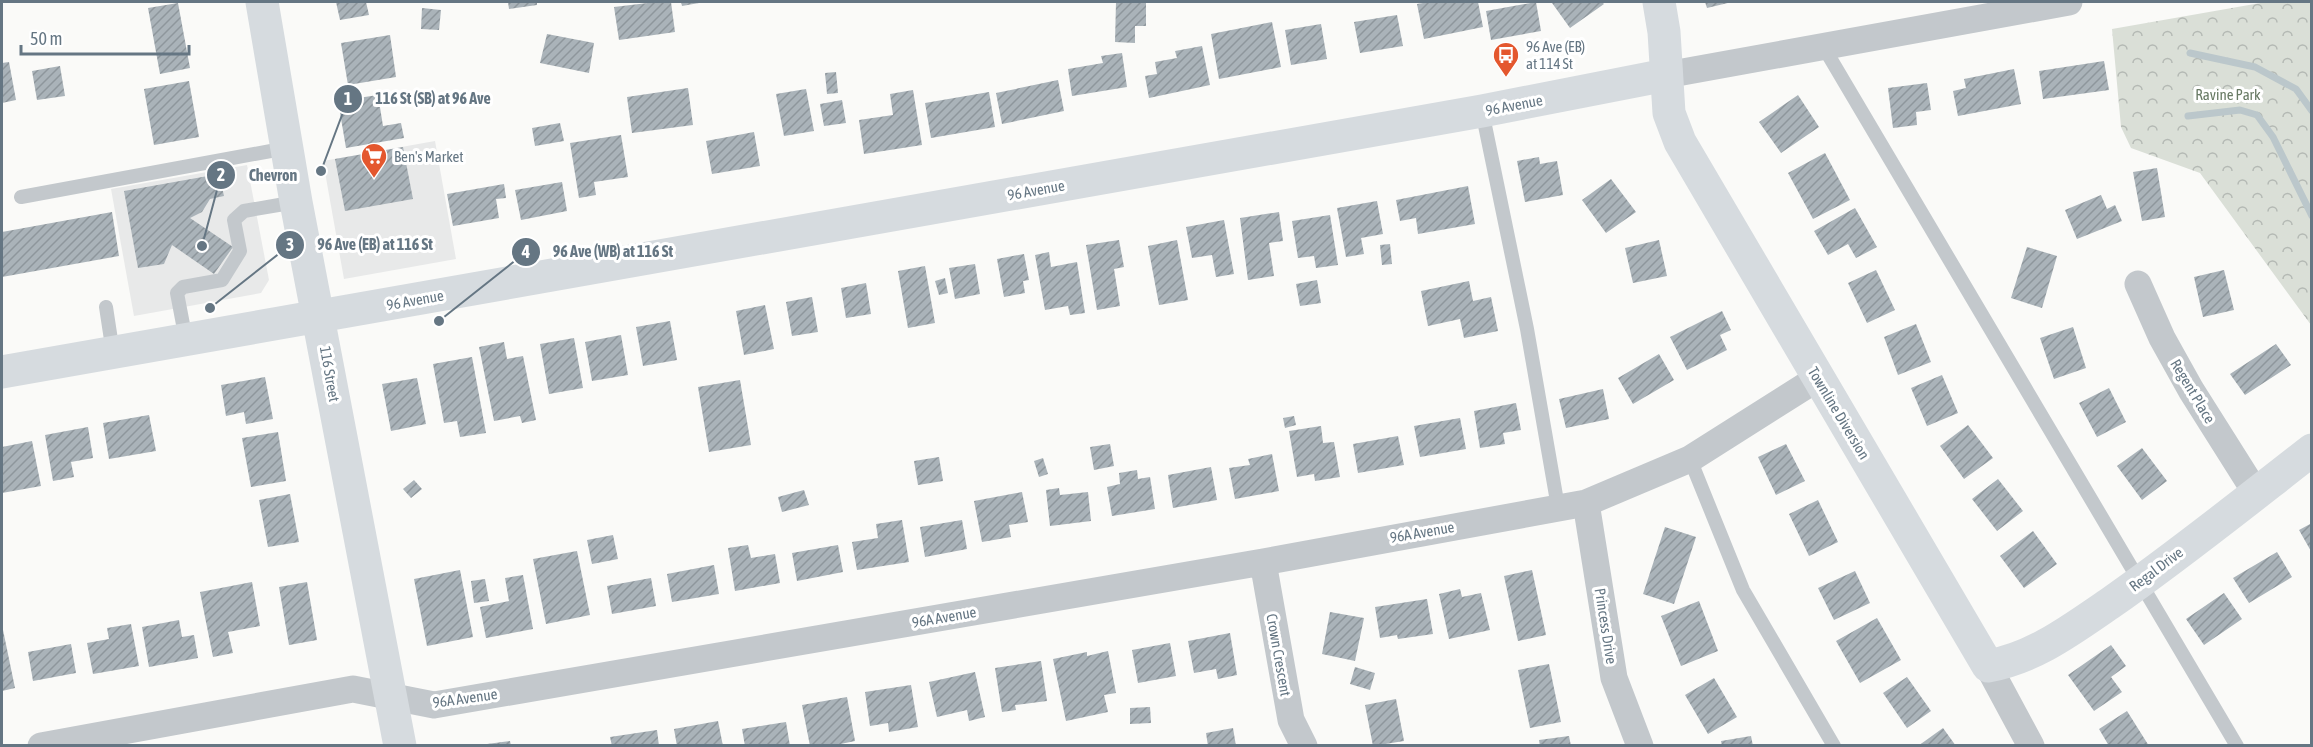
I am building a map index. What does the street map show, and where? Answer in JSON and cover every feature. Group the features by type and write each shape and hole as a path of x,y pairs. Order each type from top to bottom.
{"street":[{"name":"116 Street","path":"262,2 296,202 400,746"},
{"name":"Townline Diversion","path":"1659,2 1664,32 1669,113 1680,142 1988,666 2031,746"},
{"name":"96 Avenue","path":"2,372 1482,111 1666,75 2069,2"},
{"name":"Regent Place","path":"2138,284 2162,338 2185,379 2256,493"},
{"name":"96A Avenue","path":"41,746 353,690 434,705 1263,562 1586,503 1690,459 1818,378"},
{"name":"Regal Drive","path":"1988,666 2028,654 2064,635 2141,582 2312,450"},
{"name":"Princess Drive","path":"1586,503 1614,678 1640,746"},
{"name":"Crown Crescent","path":"1263,562 1291,720 1304,746"}],"lane":[{"path":"1823,46 2237,746"},
{"path":"1482,111 1527,329 1558,507"},
{"path":"21,197 286,148"},
{"path":"186,340 177,293 183,287 222,280 240,251 234,220 244,211 296,202"},
{"path":"106,307 113,353"},
{"path":"1690,459 1743,590 1834,746"}],"shaded area":[{"path":"435,141 456,259 344,279 323,161"},
{"path":"247,165 269,280 261,293 134,316 111,189"}],"green space":[{"name":"Ravine Park","path":"2266,2 2311,2 2311,325 2200,173 2131,148 2121,127 2112,29"}],"building":[{"path":"336,2 366,2 369,15 340,20"},
{"path":"508,2 537,2 537,5 509,9"},
{"path":"671,2 675,32 619,40 614,7"},
{"path":"681,2 699,2 699,3 682,6"},
{"path":"1116,2 1146,2 1146,26 1135,26 1135,43 1115,42"},
{"path":"1478,2 1483,27 1424,39 1417,4"},
{"path":"1536,2 1541,31 1491,40 1486,11"},
{"path":"1602,2 1604,4 1570,28 1552,3"},
{"path":"1705,2 1732,2 1707,8"},
{"path":"178,3 190,68 160,74 148,8"},
{"path":"422,8 441,10 439,30 421,29"},
{"path":"1397,15 1403,46 1360,53 1354,22"},
{"path":"1272,22 1281,67 1219,79 1211,34"},
{"path":"1321,24 1327,59 1291,65 1285,30"},
{"path":"547,34 594,43 589,73 540,63"},
{"path":"390,35 396,77 348,85 341,43"},
{"path":"1202,46 1210,85 1149,98 1145,76 1157,74 1155,62 1177,58 1175,51"},
{"path":"1122,53 1127,87 1072,96 1068,69 1103,63 1101,56"},
{"path":"2104,61 2109,90 2043,99 2039,71"},
{"path":"9,62 16,100 2,103 2,63"},
{"path":"60,66 65,96 37,100 32,71"},
{"path":"2014,69 2021,104 1958,116 1953,91 1966,88 1964,79"},
{"path":"836,72 838,93 827,94 825,73"},
{"path":"1058,80 1064,111 1002,124 996,93"},
{"path":"189,81 199,137 154,145 144,89"},
{"path":"1927,83 1931,110 1916,112 1917,125 1893,128 1888,88"},
{"path":"688,88 693,125 632,133 627,97"},
{"path":"806,89 814,131 784,136 776,94"},
{"path":"913,90 922,145 864,154 859,120 893,115 890,94"},
{"path":"989,92 995,127 931,138 925,103"},
{"path":"378,95 383,126 401,123 404,138 346,148 338,101"},
{"path":"1798,95 1819,127 1781,153 1759,122"},
{"path":"842,100 846,123 824,126 820,104"},
{"path":"560,123 564,141 535,146 532,128"},
{"path":"754,132 760,166 712,174 706,141"},
{"path":"621,135 628,177 594,182 596,195 579,198 570,143"},
{"name":"Ben's Market","path":"403,147 413,199 345,211 335,159"},
{"path":"1825,153 1850,200 1813,219 1788,173"},
{"path":"1539,157 1540,164 1557,161 1563,195 1525,202 1517,161"},
{"path":"2157,168 2165,217 2142,221 2133,172"},
{"path":"219,174 224,196 210,199 202,212 190,218 233,247 214,274 172,245 164,264 138,268 124,191"},
{"path":"1611,179 1636,212 1606,233 1582,200"},
{"path":"562,182 567,211 521,220 515,190"},
{"path":"504,184 506,198 496,199 499,218 453,226 447,194"},
{"path":"1468,186 1475,224 1418,234 1416,218 1400,221 1396,200"},
{"path":"2101,195 2107,209 2115,205 2122,221 2077,239 2065,210"},
{"path":"1377,201 1383,234 1361,238 1364,254 1346,257 1337,208"},
{"path":"1855,208 1877,247 1856,258 1848,244 1828,255 1814,231"},
{"path":"112,212 119,256 2,277 2,232"},
{"path":"1279,212 1283,241 1269,243 1274,276 1248,280 1240,218"},
{"path":"1330,215 1338,265 1316,268 1314,256 1298,258 1292,221"},
{"path":"1224,220 1234,274 1216,277 1212,255 1192,258 1186,227"},
{"path":"1119,240 1124,267 1114,269 1120,306 1097,310 1086,245"},
{"path":"1177,240 1188,300 1159,305 1148,246"},
{"path":"1659,240 1667,276 1633,283 1625,248"},
{"path":"1390,244 1392,264 1382,265 1380,245"},
{"path":"2027,247 2057,256 2042,308 2011,298"},
{"path":"1049,252 1051,267 1077,262 1085,313 1070,315 1068,306 1045,310 1035,255"},
{"path":"1024,254 1029,280 1023,281 1025,293 1004,297 997,259"},
{"path":"975,264 980,294 955,299 949,268"},
{"path":"925,266 935,323 908,328 898,271"},
{"path":"1876,270 1895,310 1867,323 1848,283"},
{"path":"2224,270 2234,310 2203,317 2194,277"},
{"path":"945,278 948,293 939,295 935,281"},
{"path":"1317,280 1321,303 1300,306 1296,284"},
{"path":"1469,281 1473,301 1491,297 1498,331 1464,338 1460,319 1428,326 1421,291"},
{"path":"866,283 871,314 846,318 841,288"},
{"path":"812,297 818,332 792,336 786,302"},
{"path":"765,305 774,349 744,355 736,311"},
{"path":"1722,311 1731,330 1720,335 1727,350 1687,370 1670,337"},
{"path":"670,321 677,360 643,366 636,327"},
{"path":"1916,324 1931,362 1898,375 1884,337"},
{"path":"2073,327 2086,368 2054,379 2040,338"},
{"path":"621,335 628,375 592,381 585,342"},
{"path":"574,338 583,388 549,394 540,344"},
{"path":"504,342 507,359 523,356 536,420 522,423 520,416 494,421 479,347"},
{"path":"2276,344 2291,365 2245,395 2230,374"},
{"path":"1659,354 1674,380 1633,404 1618,378"},
{"path":"472,357 486,433 460,437 457,421 444,423 433,364"},
{"path":"1942,375 1958,413 1927,426 1911,388"},
{"path":"265,377 273,419 246,424 244,412 226,416 221,385"},
{"path":"417,378 426,424 391,431 382,384"},
{"path":"740,380 751,445 709,452 698,387"},
{"path":"2109,388 2126,422 2097,437 2079,403"},
{"path":"1603,389 1609,419 1566,428 1559,399"},
{"path":"1516,403 1521,430 1503,433 1505,444 1480,448 1474,411"},
{"path":"149,415 156,451 109,459 103,423"},
{"path":"1294,416 1296,425 1285,428 1283,418"},
{"path":"1460,418 1466,449 1420,457 1414,426"},
{"path":"1968,425 1993,458 1964,479 1940,446"},
{"path":"1321,426 1323,443 1334,442 1340,477 1315,481 1314,474 1297,477 1289,431"},
{"path":"88,427 93,458 71,462 74,477 53,481 45,435"},
{"path":"278,432 286,481 251,487 242,438"},
{"path":"1398,436 1404,465 1358,473 1353,444"},
{"path":"32,441 41,486 2,493 2,447"},
{"path":"1110,444 1114,466 1094,470 1090,447"},
{"path":"1786,444 1805,481 1776,495 1758,457"},
{"path":"2142,448 2167,481 2142,500 2117,466"},
{"path":"1272,454 1279,491 1235,499 1229,468 1250,465 1248,459"},
{"path":"939,457 943,481 918,485 914,461"},
{"path":"1043,458 1048,474 1039,477 1034,461"},
{"path":"1211,467 1217,500 1173,508 1168,475"},
{"path":"1137,470 1138,479 1150,477 1155,509 1112,516 1107,487 1120,484 1119,473"},
{"path":"1998,479 2023,511 1997,531 1972,499"},
{"path":"414,480 422,489 411,498 403,489"},
{"path":"1059,488 1060,495 1088,492 1091,521 1050,526 1046,490"},
{"path":"804,490 809,505 782,512 778,497"},
{"path":"1022,492 1028,522 1009,525 1011,537 982,542 974,501"},
{"path":"290,494 299,542 268,547 259,500"},
{"path":"1818,500 1838,542 1809,556 1789,514"},
{"path":"902,520 909,562 857,570 852,542 878,538 876,524"},
{"path":"962,520 967,549 925,557 920,527"},
{"path":"2312,523 2312,553 2299,530"},
{"path":"1665,527 1696,537 1674,604 1643,594"},
{"path":"2033,531 2057,564 2024,588 2000,556"},
{"path":"613,535 618,559 592,564 587,540"},
{"path":"748,545 751,558 775,554 780,583 735,591 728,548"},
{"path":"838,545 843,572 797,581 792,553"},
{"path":"577,551 590,615 546,624 533,559"},
{"path":"2277,552 2292,577 2249,603 2233,578"},
{"path":"714,565 719,594 672,602 667,574"},
{"path":"460,570 473,637 427,646 414,579"},
{"path":"1532,570 1546,635 1518,641 1504,576"},
{"path":"1855,571 1870,603 1834,620 1818,588"},
{"path":"523,575 533,629 486,638 480,607 509,601 505,578"},
{"path":"651,578 656,606 612,614 607,586"},
{"path":"485,579 489,601 474,603 471,581"},
{"path":"252,582 260,626 228,632 233,653 213,657 200,592"},
{"path":"307,582 317,640 289,645 279,587"},
{"path":"1460,589 1462,597 1481,593 1490,630 1449,639 1439,594"},
{"path":"2224,593 2242,619 2204,645 2186,619"},
{"path":"1427,599 1433,634 1398,639 1397,635 1380,638 1375,607"},
{"path":"1699,601 1718,651 1681,666 1661,616"},
{"path":"1330,612 1364,618 1355,661 1322,654"},
{"path":"1877,618 1901,660 1860,683 1836,641"},
{"path":"179,620 182,637 194,635 198,658 149,667 142,627"},
{"path":"131,624 139,666 93,674 87,643 109,639 107,628"},
{"path":"2,625 15,688 2,691"},
{"path":"1230,633 1237,675 1218,679 1216,669 1194,673 1188,641"},
{"path":"1170,643 1176,676 1138,683 1132,650"},
{"path":"71,644 76,673 33,681 28,652"},
{"path":"2111,645 2126,666 2111,677 2122,692 2094,711 2068,675"},
{"path":"1108,651 1116,693 1104,695 1108,712 1066,721 1053,659 1087,652 1087,656"},
{"path":"1041,661 1047,701 1015,705 1016,710 1002,712 995,668"},
{"path":"1549,664 1561,722 1530,728 1518,670"},
{"path":"1355,667 1375,673 1370,690 1350,684"},
{"path":"975,672 985,717 969,721 967,710 937,717 929,682"},
{"path":"1907,677 1931,711 1907,728 1883,693"},
{"path":"1714,678 1737,717 1708,734 1685,695"},
{"path":"911,685 918,727 889,732 888,723 870,726 865,692"},
{"path":"847,697 855,741 831,746 810,746 802,705"},
{"path":"1396,699 1404,741 1373,746 1365,705"},
{"path":"1150,707 1151,723 1130,724 1130,708"},
{"path":"2127,711 2149,746 2109,746 2099,729"},
{"path":"718,721 723,746 677,746 674,729"},
{"path":"786,722 790,746 745,746 742,729"},
{"path":"1233,728 1236,746 1208,746 1206,733"},
{"path":"1943,728 1956,746 1918,746"},
{"path":"657,730 659,746 612,746 610,737"},
{"path":"1569,736 1571,746 1540,746 1539,740"},
{"path":"1751,736 1753,746 1722,746 1721,741"},
{"path":"510,741 511,746 487,746 487,744"}],"waterway":[{"path":"2190,53 2255,67 2296,89 2312,111"},
{"path":"2188,116 2240,110 2257,115 2273,137 2312,216"}],"place":[{"name":"96 Ave (EB) at 114 St","path":"1506,78"},
{"name":"116 St (SB) at 96 Ave","path":"321,171"},
{"name":"Ben's Market","path":"374,179"},
{"name":"Chevron","path":"202,246"},
{"name":"96 Ave (EB) at 116 St","path":"210,308"},
{"name":"96 Ave (WB) at 116 St","path":"439,321"}]}
